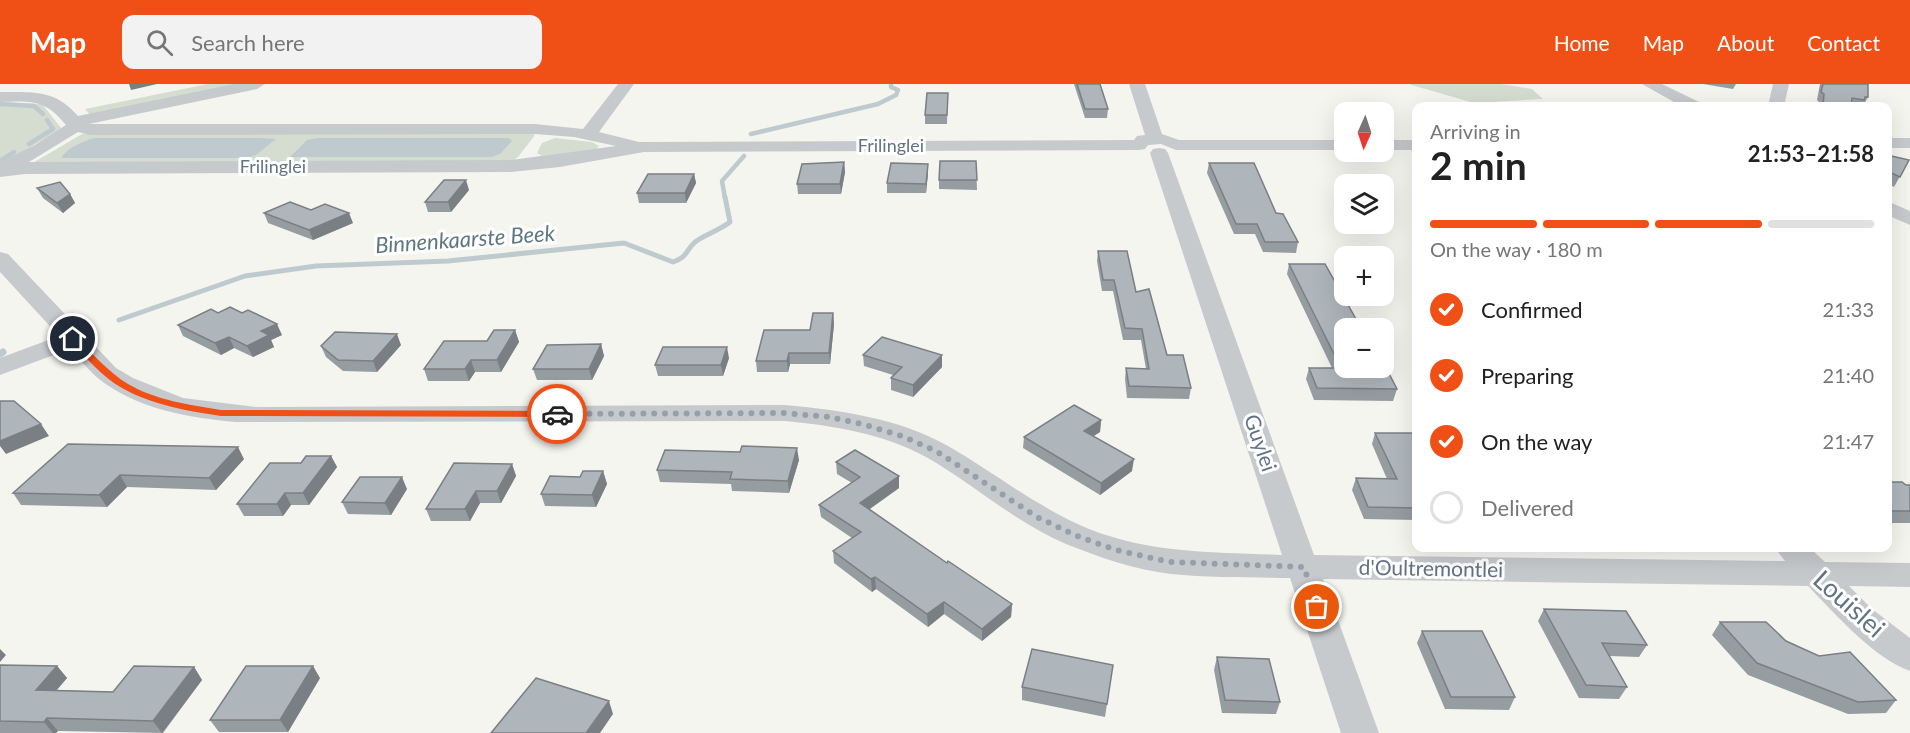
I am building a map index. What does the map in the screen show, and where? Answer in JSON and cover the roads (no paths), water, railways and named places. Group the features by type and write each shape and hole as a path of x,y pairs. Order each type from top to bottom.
{"street":[{"path":"0,97 59,98 84,106 200,84"},
{"path":"59,98 76,125 94,116 257,84"},
{"path":"581,133 626,84"},
{"name":"Guylei","path":"1137,84 1360,733"},
{"path":"1650,84 1685,102"},
{"path":"1777,102 1781,84"},
{"name":"Frilinglei","path":"0,170 41,149 76,125 90,130 535,129 581,133 644,147"},
{"name":"Frilinglei","path":"547,162 536,161 527,156 539,141 549,136 581,133"},
{"path":"1892,143 1910,143"},
{"name":"Frilinglei","path":"0,170 511,166 644,147 1334,145"},
{"path":"1394,145 1412,145"},
{"path":"1892,210 1910,219"},
{"name":"d'Oultremontlei","path":"0,259 107,373 125,386 181,407 221,413 380,415 784,413 829,417 902,436 936,451 1037,517 1077,536 1116,550 1170,562 1304,567 1910,575"},
{"path":"0,368 73,339"},
{"name":"Louislei","path":"1795,552 1860,618 1910,657"}],"waterway":[{"name":"Binnenkaarste Beek","path":"751,134 878,104 896,95 898,90 891,87 891,84"},
{"path":"0,104 34,106 43,114"},
{"path":"29,144 53,129 47,120"},
{"path":"0,161 14,152"},
{"name":"Binnenkaarste Beek","path":"725,198 722,181 744,156"},
{"name":"Binnenkaarste Beek","path":"119,320 245,276 316,266 448,261 624,243 673,262 684,256 698,240 730,222 725,197"}]}
